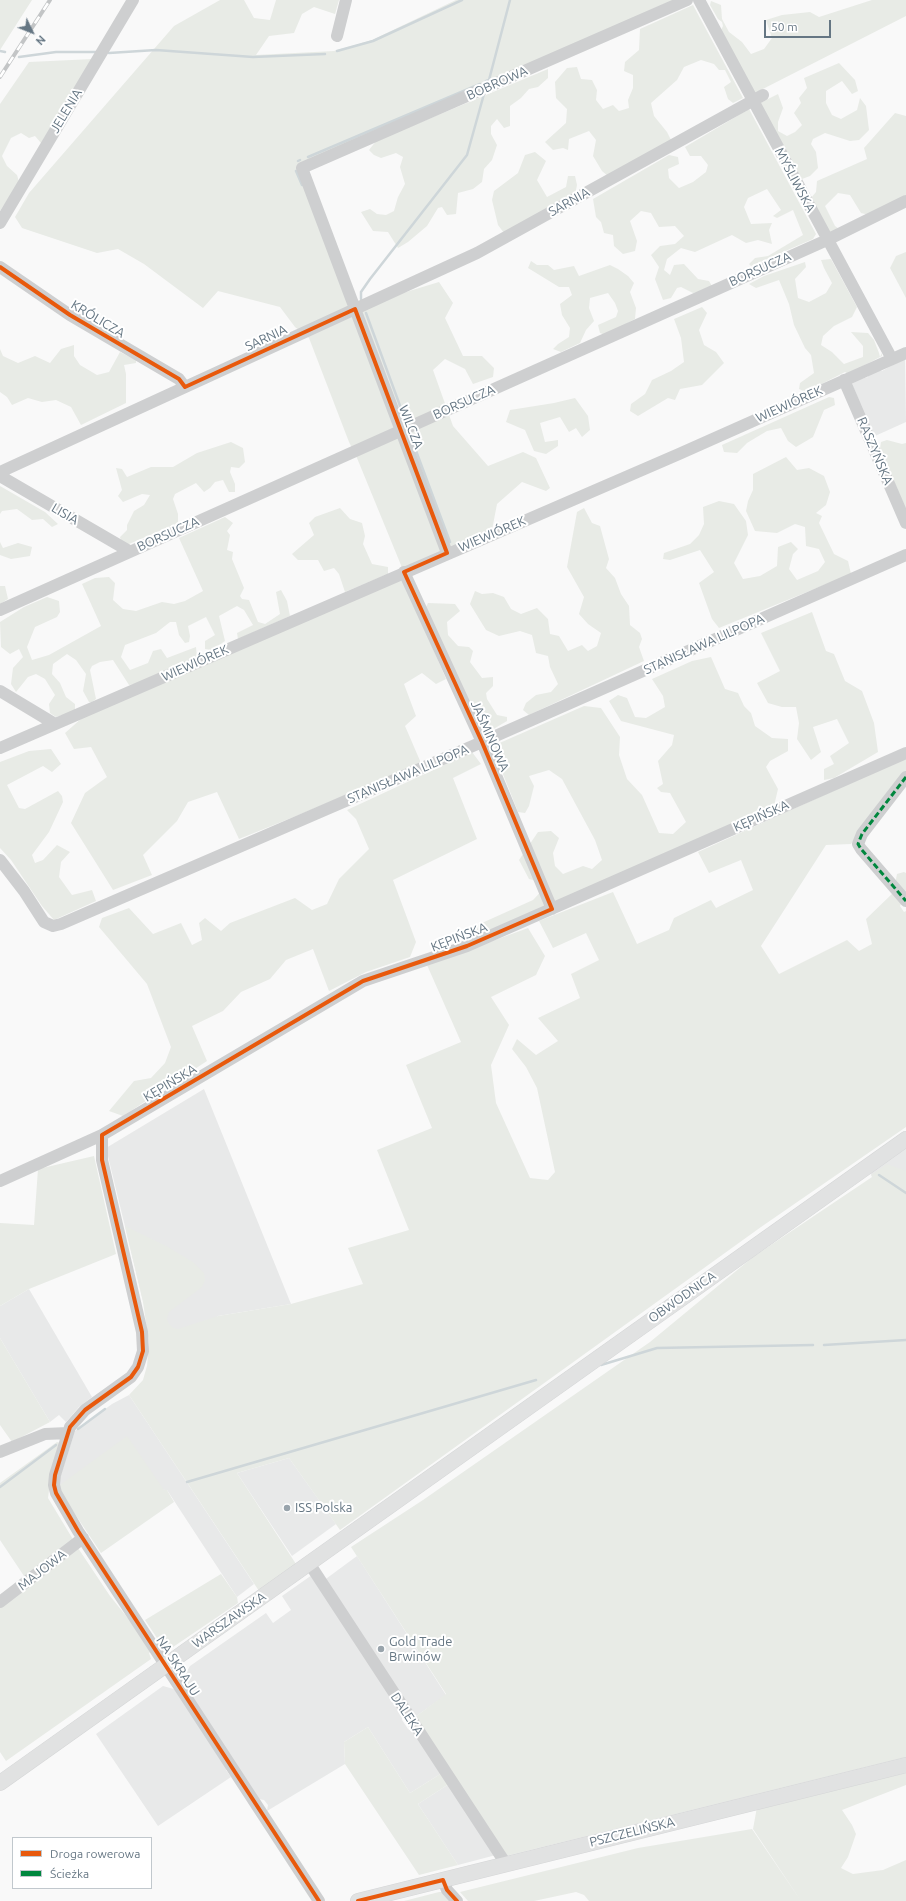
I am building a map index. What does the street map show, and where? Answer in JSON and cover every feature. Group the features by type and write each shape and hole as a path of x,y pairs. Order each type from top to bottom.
{"main road":[{"name":"OBWODNICA","path":"459,1456 906,1139"},
{"name":"WARSZAWSKA","path":"0,1783 459,1456"},
{"name":"PSZCZELIŃSKA","path":"358,1901 906,1765"}],"street":[{"name":"JELENIA","path":"0,223 133,0"},
{"path":"337,36 346,0"},
{"name":"BOBROWA","path":"308,165 687,0"},
{"name":"MYŚLIWSKA","path":"699,0 757,97 827,240 892,359"},
{"name":"SARNIA","path":"0,472 477,253 757,97"},
{"name":"WILCZA","path":"308,165 302,168 447,553"},
{"name":"BORSUCZA","path":"0,610 827,240 906,201"},
{"name":"KRÓLICZA","path":"0,267 70,315 179,379 186,387"},
{"name":"WIEWIÓREK","path":"0,748 447,553 679,454 906,353"},
{"name":"RASZYŃSKA","path":"844,380 906,523"},
{"name":"LISIA","path":"0,476 129,551"},
{"name":"STANISŁAWA LILPOPA","path":"0,860 24,891 44,922 53,926 482,742 906,555"},
{"name":"JAŚMINOWA","path":"404,572 482,742 552,910"},
{"path":"0,691 55,724"},
{"name":"KĘPIŃSKA","path":"0,1181 102,1135 363,981 467,946 552,910 906,752"},
{"path":"906,778 862,834 858,844 860,849 906,901"},
{"path":"0,1452 45,1434 68,1433 80,1414 126,1381 135,1371 140,1362 144,1343 102,1160 102,1135"},
{"name":"NA SKRAJU","path":"68,1433 55,1475 54,1485 58,1498 165,1666 319,1901"},
{"name":"MAJOWA","path":"0,1602 83,1538"},
{"name":"DALEKA","path":"309,1563 506,1864"},
{"path":"443,1880 447,1890 457,1901"}],"shaded area":[{"path":"0,0 32,0 0,50"},
{"path":"220,0 244,0 254,18 270,20 276,0 339,0 335,14 314,7 302,14 294,33 269,36 256,55 334,51 372,40 456,0 673,0 303,165 355,313 396,295 439,282 453,303 445,318 463,356 482,356 494,368 493,377 473,384 465,369 445,359 433,370 453,426 488,466 523,452 536,458 550,488 546,491 522,482 497,504 492,530 403,570 349,442 309,338 295,327 280,307 218,291 203,308 144,264 118,249 97,253 22,228 15,217 29,193 174,26"},
{"path":"872,0 906,0 906,16 753,94 721,30 723,26 722,22 718,19 710,5 711,1 721,5 722,19 729,32 742,42 751,54 764,49 772,38 766,20 782,15 810,12 819,17"},
{"path":"693,5 743,98 733,103 728,99 724,87 731,82 725,70 719,70 714,64 701,60 684,67 677,80 651,103 654,116 667,132 671,140 609,177 602,171 593,156 596,140 589,131 569,139 568,150 563,148 553,150 545,142 566,123 567,109 556,98 555,82 567,68 577,67 581,79 592,80 597,90 596,100 603,109 613,105 619,111 629,108 628,100 633,88 633,75 624,71 625,62 639,50 640,29"},
{"path":"93,59 41,143 35,136 29,138 21,133 11,138 2,156 7,166 17,175 19,182 0,211 0,104 29,62"},
{"path":"839,63 855,80 858,91 852,94 842,81 826,91 826,103 832,115 841,119 857,110 860,98 866,106 869,130 859,140 850,141 825,133 813,139 811,144 816,152 818,168 810,176 802,179 760,103 778,94 783,108 778,122 778,131 787,136 795,132 802,125 794,113 801,103 799,98 807,88 804,78"},
{"path":"548,69 548,78 538,87 529,89 521,98 510,106 510,126 504,128 497,119 491,126 491,134 497,145 492,160 484,169 482,182 473,189 458,193 456,214 447,215 442,207 438,208 427,226 408,242 398,248 388,232 373,231 361,212 370,209 377,214 386,215 394,211 398,197 405,184 400,167 403,157 396,153 381,158 374,155 369,150 376,141"},
{"path":"749,109 816,234 813,239 751,266 749,264 755,258 768,256 803,235 793,210 777,218 773,216 781,210 767,189 748,198 744,207 751,224 772,223 769,230 772,244 758,240 746,243 732,235 695,252 681,248 667,259 664,270 670,275 674,265 684,264 698,279 709,281 712,286 705,292 693,293 681,287 677,288 671,298 663,300 655,279 659,267 651,255 660,246 675,244 684,236 675,226 659,227 651,213 641,211 630,221 637,241 635,251 623,254 614,246 613,235 604,233 601,222 596,217 593,199 669,155 678,157 679,164 668,169 669,178 679,188 693,182 706,172 708,165 701,156 690,156 685,147"},
{"path":"895,113 906,116 906,197 869,215 861,213 850,195 838,193 825,206 835,226 842,231 831,237 811,198 816,192 817,181 867,159 864,148"},
{"path":"535,152 546,161 537,180 547,197 566,187 568,176 575,176 577,185 575,195 504,233 498,225 492,200 494,191 518,173 525,155"},
{"path":"906,252 906,298 890,268 896,256"},
{"path":"831,259 857,307 852,317 834,326 823,336 821,345 832,352 844,364 863,357 863,346 851,332 868,333 874,340 880,357 882,353 882,356 848,374 845,372 806,392 799,389 800,383 814,373 811,355 805,348 794,325 789,304 779,280 756,288 749,284 764,276 805,262 806,267 795,279 798,298 809,302 826,293 832,283 821,260"},
{"path":"531,261 537,265 548,265 554,270 574,266 579,276 610,265 618,269 628,276 634,283 630,292 636,308 635,319 605,335 600,333 598,325 616,317 618,311 615,303 608,293 590,298 589,308 594,321 586,330 580,343 561,352 553,349 569,337 570,328 562,315 560,304 572,295 569,287 559,287 528,268"},
{"path":"702,307 707,313 699,330 704,345 716,352 724,363 702,385 680,389 675,400 668,398 638,416 630,411 631,404 645,394 652,380 671,371 684,362 681,338 674,319"},
{"path":"74,345 74,356 80,365 97,375 109,372 120,352 136,360 136,363 124,365 126,374 126,403 81,425 71,407 56,400 42,402 28,398 12,405 7,397 0,392 0,349 3,356 18,363 35,356 50,363 61,349"},
{"path":"905,358 906,422 875,436 852,384 853,381 868,377 868,375 880,370 882,371"},
{"path":"829,397 834,398 835,405 824,410 813,437 796,447 788,441 781,428 767,431 747,443 737,453 724,452 722,445"},
{"path":"575,398 588,416 590,430 582,437 576,428 569,432 560,417 540,423 545,442 558,440 558,446 546,454 534,451 525,430 506,422 510,410"},
{"path":"887,440 902,444 906,443 906,509 880,449 881,442"},
{"path":"231,442 243,448 245,462 239,468 231,467 230,472 235,484 235,492 229,492 223,480 215,482 204,492 196,483 175,494 173,499 178,514 178,523 129,544 122,544 120,537 127,530 127,525 134,511 144,505 150,495 142,494 123,502 118,496 122,490 116,468 122,469 127,477 151,467 173,467 197,453"},
{"path":"786,457 797,470 809,468 824,476 830,492 826,505 816,513 822,516 819,523 834,554 848,561 851,574 719,628 712,619 699,583 714,572 700,550 670,560 663,559 664,553 690,544 699,535 704,524 703,507 719,501 734,504 746,521 748,535 734,563 743,579 760,576 777,566 778,547 791,542 798,549 793,554 789,569 797,580 818,571 825,562 819,549 806,546 805,527 795,524 777,533 755,531 746,511 748,501 753,490 753,474"},
{"path":"0,486 45,512 58,524 52,527 43,519 32,520 17,509 2,511 0,514"},
{"path":"340,508 350,519 362,523 365,536 363,544 372,564 388,567 388,574 345,592 339,574 334,568 324,571 318,560 298,560 292,554 314,535 309,523 315,517"},
{"path":"584,508 592,523 600,526 609,559 606,568 615,578 621,594 629,606 630,625 640,633 642,639 639,647 644,661 529,715 523,710 526,703 536,695 551,692 558,684 550,667 548,656 536,653 532,635 520,631 499,636 486,630 470,604 475,591 482,594 493,593 504,597 511,609 521,614 537,608 548,619 550,634 559,636 568,651 582,645 588,651 597,646 601,633 588,624 579,614 584,597 567,567 577,512"},
{"path":"225,517 233,523 227,531 230,535 227,550 233,552 232,559 244,588 240,596 242,599 249,600 258,622 265,624 280,614 276,592 281,590 287,601 290,616 238,639 237,633 253,625 244,610 237,606 219,616 225,641 212,650 205,649 205,641 215,635 206,617 188,626 190,636 189,642 185,643 179,635 176,622 170,622 156,633 125,645 121,657 130,670 148,663 153,651 161,649 167,658 196,647 197,658 137,684 129,685 113,660 100,662 92,666 90,670 96,699 92,702 89,702 83,691 86,674 76,660 67,654 53,664 52,674 60,683 66,697 75,704 75,711 56,717 50,713 49,704 55,695 45,679 36,674 28,677 16,692 11,684 13,668 23,657 19,649 10,654 1,647 0,622 24,607 47,597 59,601 60,612 57,617 35,627 27,647 32,660 49,655 101,626 82,584 95,578 109,577 115,583 113,600 123,609 136,611 162,602 174,604 185,601 203,591 179,538"},
{"path":"0,542 3,548 18,543 32,547 30,556 11,559 0,555"},
{"path":"403,579 446,679 436,684 422,673 404,684 416,716 405,726 421,763 239,839 217,792 188,802 177,821 143,855 152,875 113,890 71,823 85,793 107,777 91,747 74,749 65,733 82,718"},
{"path":"0,586 5,586 8,599 0,604"},
{"path":"428,603 455,604 460,611 447,622 448,635 458,646 469,647 473,651 470,662 482,678 493,677 493,686 486,693 487,699 497,715 507,717 507,721 485,734 481,729 426,607"},
{"path":"812,612 826,651 834,654 845,681 862,691 874,723 878,752 834,778 824,780 824,769 834,764 830,756 849,743 837,719 813,727 821,752 811,760 797,739 799,723 796,707 782,707 768,703 757,683 780,671 761,633"},
{"path":"711,657 725,689 738,693 744,706 751,713 755,726 772,738 788,739 788,751 770,761 766,767 778,789 774,806 476,936 473,927 533,900 548,884 529,879 519,860 538,832 551,831 559,838 553,853 555,866 563,874 583,866 592,869 602,860 595,840 562,779 549,770 529,776 534,786 529,806 525,813 518,812 497,759 495,745 584,706 601,708 620,737 619,755 627,779 642,795 659,833 673,834 686,822 670,793 661,792 657,788 663,784 658,761 672,745 674,735 621,721 609,701 618,695 627,698 635,717 646,718 665,707 663,696 652,679 692,661"},
{"path":"51,749 61,764 52,772 43,766 7,785 19,808 25,809 58,791 62,796 63,802 49,832 32,855 35,863 43,860 57,845 70,852 61,862 59,877 72,895 92,890 96,901 54,920 42,906 11,860 0,848 0,762 29,751"},
{"path":"472,752 481,764 453,778 477,839 393,880 416,942 410,957 366,972 329,991 313,949 286,960 270,979 241,992 223,1011 192,1026 207,1061 123,1116 109,1111 134,1081 151,1078 165,1063 171,1047 147,984 99,927 102,918 129,908 153,934 181,923 192,945 202,940 199,923 205,918 221,931 230,923 295,898 312,910 327,904 339,879 369,849 356,819 347,810"},
{"path":"906,758 906,771 851,844 826,845 761,946 779,974 847,940 859,951 872,944 866,919 894,892 902,902 900,906 904,912 906,911 906,1127 761,1227 340,1530 289,1458 237,1473 296,1564 259,1591 129,1395 143,1380 147,1366 149,1343 143,1302 125,1226 166,1246 193,1262 204,1273 205,1280 202,1287 169,1312 167,1319 173,1328 178,1329 218,1316 291,1304 363,1284 348,1248 409,1230 377,1150 432,1128 406,1065 461,1042 427,965 528,928 545,956 536,975 491,997 509,1025 491,1065 496,1103 530,1178 548,1180 555,1172 537,1088 526,1067 512,1049 517,1039 536,1055 558,1041 538,1018 580,998 571,974 599,960 586,933 553,948 539,921 613,892 637,944 669,930 674,918 711,900 716,908 753,890 741,860 709,873 698,852"},
{"path":"904,872 906,873 906,896 895,884 897,874"},
{"path":"204,1089 291,1304 218,1316 159,1367 106,1148"},
{"path":"906,1139 906,1197 873,1177 866,1168"},
{"path":"94,1156 116,1254 29,1289 0,1306 0,1223 34,1225 38,1169"},
{"path":"887,1164 906,1171 906,1757 506,1856 415,1717 446,1694 351,1547 423,1500 650,1342 753,1257 872,1177 871,1175"},
{"path":"29,1289 92,1397 79,1407 66,1422 59,1415 50,1422 0,1338 0,1306"},
{"path":"0,1338 50,1422 12,1442 0,1425"},
{"path":"129,1395 254,1584 237,1597 167,1490 57,1487 75,1431 112,1404"},
{"path":"127,1436 164,1490 167,1490 174,1502 101,1553 57,1487"},
{"path":"57,1442 61,1443 52,1468 48,1498 74,1541 26,1579 0,1540 0,1483"},
{"path":"289,1458 336,1524 292,1556 237,1473"},
{"path":"78,1548 110,1596 147,1642 152,1651 149,1653 151,1659 6,1761 0,1752 0,1604"},
{"path":"357,1556 446,1695 415,1717 323,1581"},
{"path":"221,1574 237,1597 238,1603 173,1647 167,1647 157,1638 145,1620"},
{"path":"312,1575 402,1713 402,1720 408,1729 417,1734 442,1773 410,1793 368,1727 344,1742 345,1764 267,1811 268,1805 264,1800 259,1799 181,1682 190,1666 266,1613 273,1623 291,1610 282,1596"},
{"path":"163,1686 177,1690 228,1768 226,1770 231,1777 158,1826 96,1734"},
{"path":"368,1727 410,1793 442,1773 449,1784 418,1804 458,1865 419,1875 345,1764 344,1742"},
{"path":"906,1773 906,1785 842,1810 856,1834 848,1857 841,1868 853,1874 883,1870 906,1860 906,1901 801,1901 753,1829 757,1807"},
{"path":"449,1784 496,1855 458,1865 418,1804"},
{"path":"752,1829 801,1901 589,1901 584,1895 576,1892 534,1901 468,1901 460,1892 638,1848"},
{"path":"443,1892 451,1901 404,1901"}],"waterway":[{"path":"337,51 373,41 462,0"},
{"path":"486,81 489,80 510,0"},
{"path":"109,53 156,50 253,57 325,54"},
{"path":"0,51 5,52"},
{"path":"19,57 56,52 96,52"},
{"path":"308,157 480,84"},
{"path":"361,299 361,292 370,279 467,155 484,94"},
{"path":"296,171 302,185"},
{"path":"366,313 406,422"},
{"path":"409,432 450,542"},
{"path":"879,1175 906,1193"},
{"path":"824,1345 906,1340"},
{"path":"601,1365 657,1348 813,1345"},
{"path":"187,1482 536,1380"},
{"path":"78,1429 105,1409"},
{"path":"0,1487 56,1445"}],"railway":[{"path":"0,77 50,0"}],"marked path":[{"path":"906,777 862,834 858,844 906,901"}],"cycle path":[{"path":"0,267 70,315 179,379 185,387 355,309 447,553 404,572 482,742 552,909 467,946 363,981 102,1135 102,1160 142,1332 143,1351 138,1367 131,1377 85,1410 70,1427 55,1475 54,1485 56,1493 78,1531 319,1901"},
{"path":"358,1901 443,1880 447,1890 457,1901"}],"place":[{"name":"ISS Polska","path":"287,1508"},
{"name":"Gold Trade Brwinów","path":"381,1649"}]}
